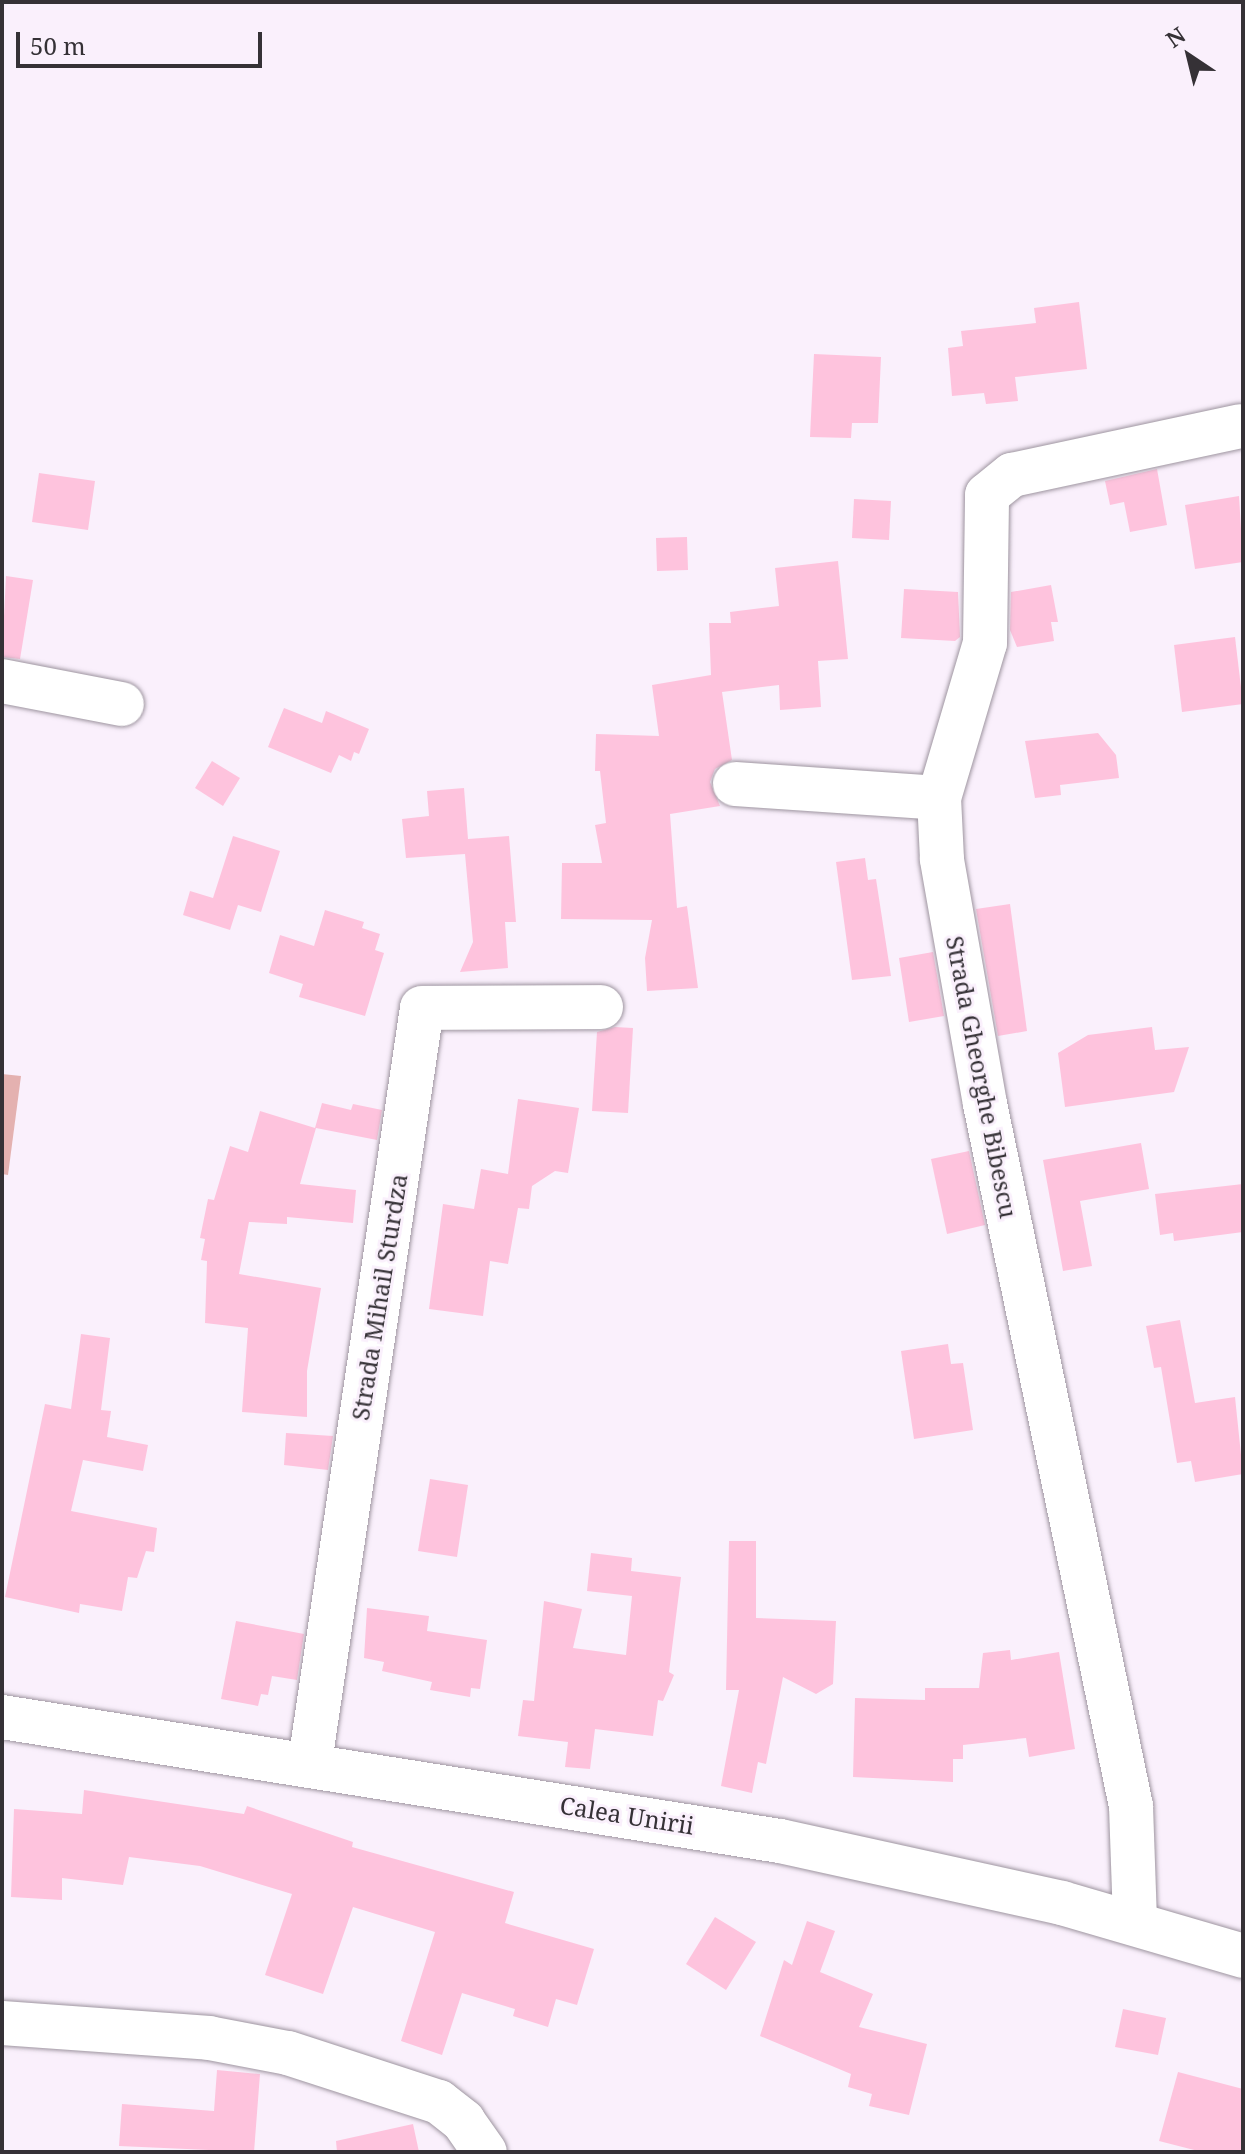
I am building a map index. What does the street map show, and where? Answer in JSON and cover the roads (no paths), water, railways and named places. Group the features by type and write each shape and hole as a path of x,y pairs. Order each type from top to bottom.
{"street":[{"name":"Strada Gheorghe Bibescu","path":"1135,1921 1131,1806 982,1089 942,859 939,798 985,643 987,495 1012,475 1240,426"},
{"path":"2,681 122,704"},
{"path":"735,784 939,798"},
{"name":"Strada Mihail Sturdza","path":"310,1762 422,1008 601,1007"},
{"name":"Calea Unirii","path":"2,1717 310,1762 780,1841 1135,1921 1243,1956"},
{"path":"2,2023 209,2038 288,2053 439,2102 463,2121 485,2152"}]}
